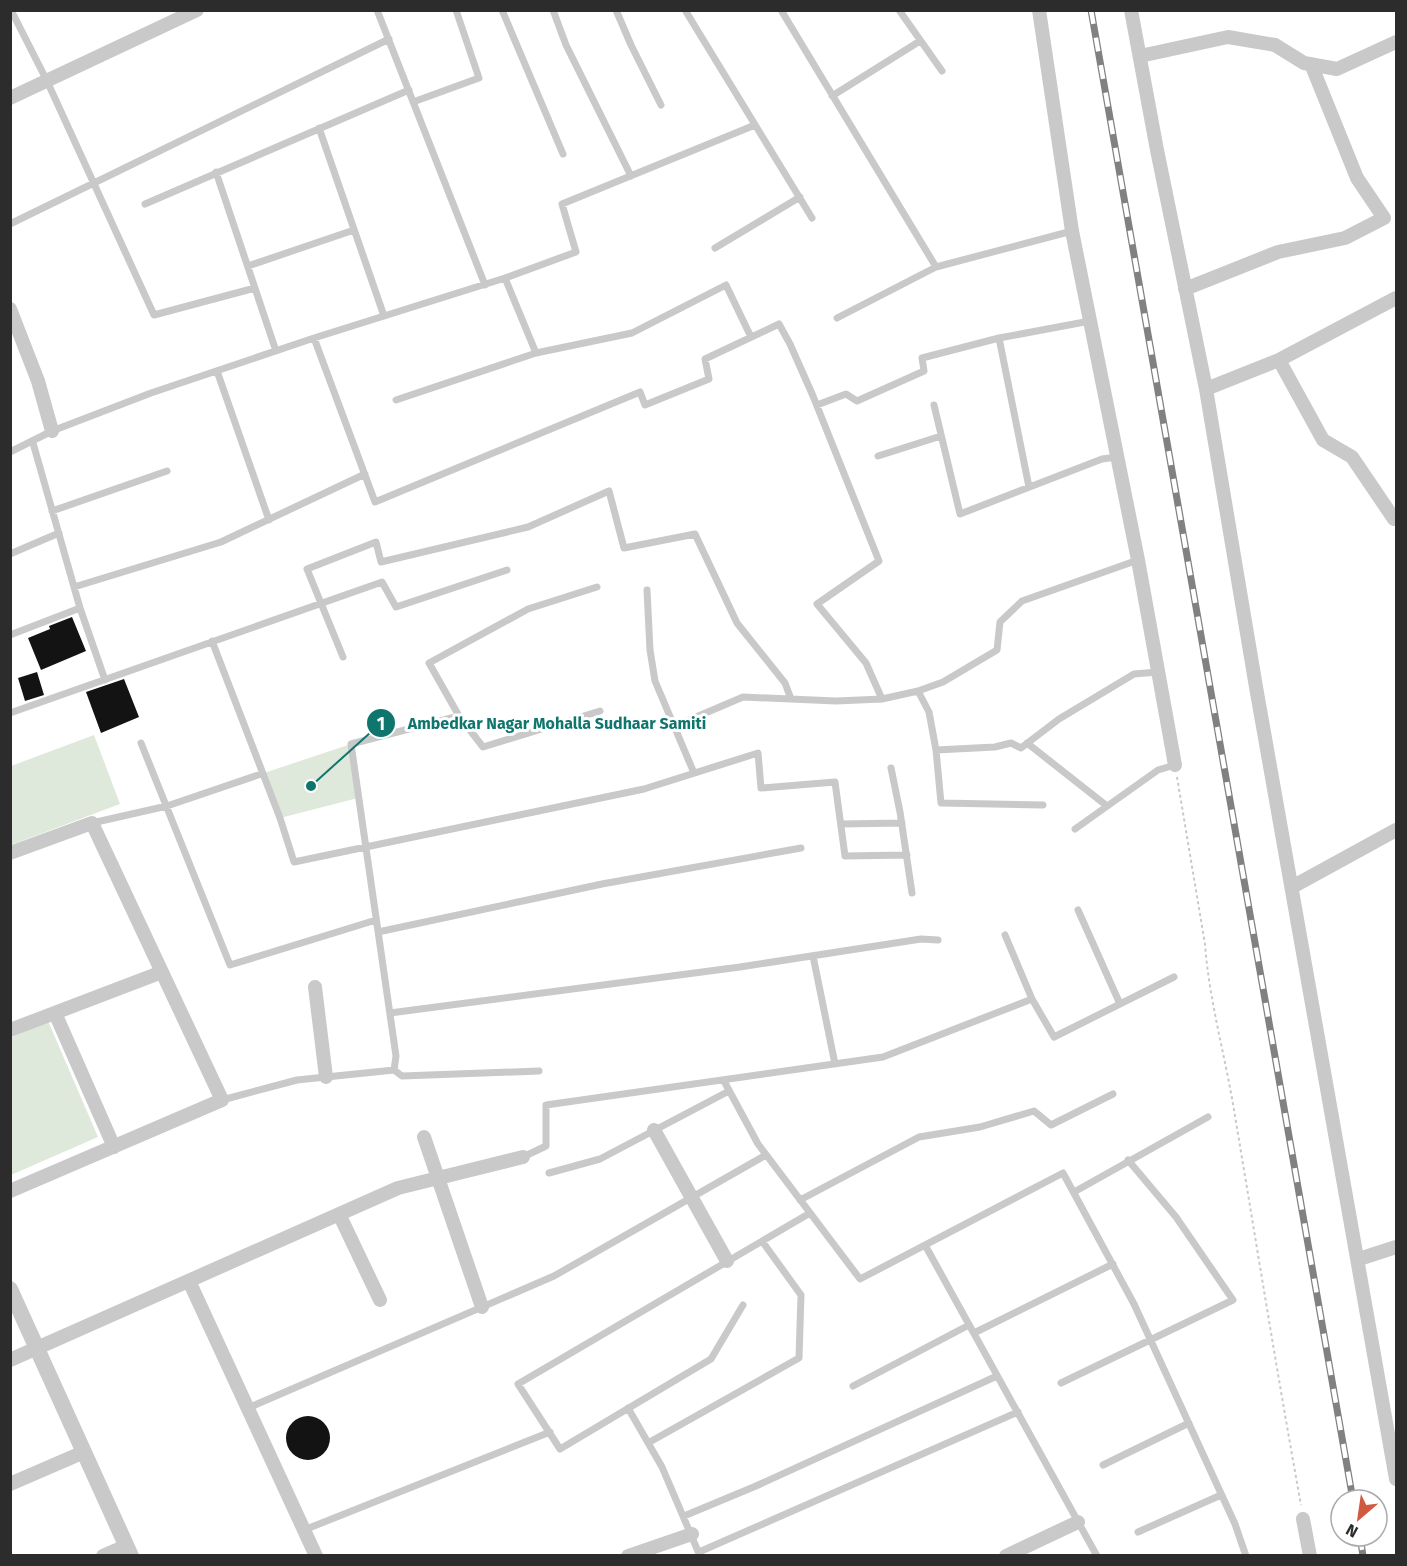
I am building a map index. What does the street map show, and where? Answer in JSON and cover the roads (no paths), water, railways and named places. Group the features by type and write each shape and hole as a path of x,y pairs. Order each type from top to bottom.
{"street":[{"path":"10,98 197,10"},
{"path":"1039,10 1072,231 1138,560 1175,765"},
{"path":"1131,10 1206,389 1256,687 1359,1259 1396,1479"},
{"path":"1140,56 1228,37 1275,45 1304,63 1337,69 1396,42"},
{"path":"1311,64 1357,178 1384,218"},
{"path":"1185,289 1278,252 1345,238 1396,210"},
{"path":"1206,389 1279,360 1396,298"},
{"path":"10,309 38,381 52,431"},
{"path":"1279,360 1323,440 1352,457 1394,519 1396,518"},
{"path":"10,853 92,823 222,1100 10,1191"},
{"path":"1292,887 1396,831"},
{"path":"10,1030 162,972"},
{"path":"315,987 326,1077"},
{"path":"56,1013 114,1147"},
{"path":"654,1130 727,1261"},
{"path":"424,1137 482,1306"},
{"path":"10,1360 398,1188 523,1157"},
{"path":"339,1214 380,1299"},
{"path":"1359,1259 1396,1247"},
{"path":"189,1281 316,1556"},
{"path":"10,1289 128,1551 103,1556"},
{"path":"10,1484 84,1452"},
{"path":"1303,1519 1310,1556"},
{"path":"1006,1556 1078,1522"},
{"path":"628,1556 692,1534"}],"lane":[{"path":"11,10 47,81 154,315 255,288"},
{"path":"377,10 485,285"},
{"path":"413,102 479,78 456,10"},
{"path":"502,10 563,154"},
{"path":"553,10 567,45 631,176"},
{"path":"616,10 661,105"},
{"path":"685,10 812,218"},
{"path":"781,10 936,267"},
{"path":"899,10 942,71"},
{"path":"10,224 389,39"},
{"path":"832,96 920,41"},
{"path":"145,204 409,90"},
{"path":"10,452 33,443 52,431 151,393 314,338 485,285 576,252 562,204 756,125"},
{"path":"319,128 384,316"},
{"path":"216,172 276,351"},
{"path":"715,248 800,197"},
{"path":"248,266 354,230"},
{"path":"837,318 936,267 1072,231"},
{"path":"505,278 536,353"},
{"path":"396,400 536,353 632,333 726,285 751,337"},
{"path":"817,405 846,394 857,401 924,371 922,358 999,338 1090,321"},
{"path":"314,338 375,502 640,392 645,405 709,378 705,358 779,324 817,405 879,561 817,604 866,663 882,699"},
{"path":"999,338 1029,487"},
{"path":"217,370 269,520"},
{"path":"934,405 960,514 1102,459 1118,457"},
{"path":"878,456 941,436"},
{"path":"33,443 80,608 105,680"},
{"path":"52,510 167,471"},
{"path":"74,587 222,542 365,474"},
{"path":"343,657 308,569 376,542 381,562 528,527 609,491 624,548 695,534 737,623 785,683 791,699"},
{"path":"10,554 59,533"},
{"path":"675,726 743,697 836,701 882,699 918,691 943,682 997,651 1000,622 1022,601 1138,560"},
{"path":"10,712 382,582 396,607 507,570"},
{"path":"597,587 528,609 429,663 459,716 483,747 600,711"},
{"path":"647,590 650,650 655,681 694,773"},
{"path":"10,635 80,608"},
{"path":"212,641 261,774 280,818 294,862 644,789 758,753 761,788 835,782 845,856 907,855"},
{"path":"936,750 995,747 1011,742 1021,748 1059,719 1134,674 1158,672"},
{"path":"918,691 929,712 936,750 941,803 1043,805"},
{"path":"394,1070 396,1056 351,744 459,716"},
{"path":"141,743 230,965 376,920"},
{"path":"1028,743 1107,806"},
{"path":"1075,830 1158,770 1175,765"},
{"path":"891,768 912,893"},
{"path":"92,823 167,806 261,774"},
{"path":"841,824 902,823"},
{"path":"378,932 602,884 801,848"},
{"path":"1078,910 1120,1004"},
{"path":"1005,935 1032,999 1054,1037 1174,977"},
{"path":"390,1013 813,956 921,939 938,940"},
{"path":"813,956 835,1064"},
{"path":"523,1157 546,1146 546,1105 883,1057 1032,999"},
{"path":"222,1100 297,1080 394,1070 402,1076 539,1071"},
{"path":"724,1081 758,1144 860,1279 1063,1173 1113,1264 1151,1340 1221,1495 1245,1555"},
{"path":"549,1173 600,1159 729,1091"},
{"path":"800,1200 919,1137 980,1127 1034,1111 1051,1125 1113,1094"},
{"path":"1074,1192 1208,1117"},
{"path":"248,1408 554,1276 766,1155"},
{"path":"1061,1383 1233,1300 1176,1217 1128,1160"},
{"path":"743,1305 711,1359 560,1449 518,1384 810,1213"},
{"path":"648,1443 799,1358 801,1295 762,1241"},
{"path":"925,1245 1097,1556"},
{"path":"974,1333 1113,1264"},
{"path":"853,1386 969,1324"},
{"path":"684,1515 756,1486 998,1376"},
{"path":"628,1408 662,1467 700,1554 1018,1413"},
{"path":"1103,1465 1189,1423"},
{"path":"304,1530 549,1432"},
{"path":"1138,1532 1221,1495"}],"railway":[{"path":"1091,10 1351,1488"},
{"path":"1362,1548 1363,1556"}],"place":[{"name":"Ambedkar Nagar Mohalla Sudhaar Samiti","path":"311,786"}]}
